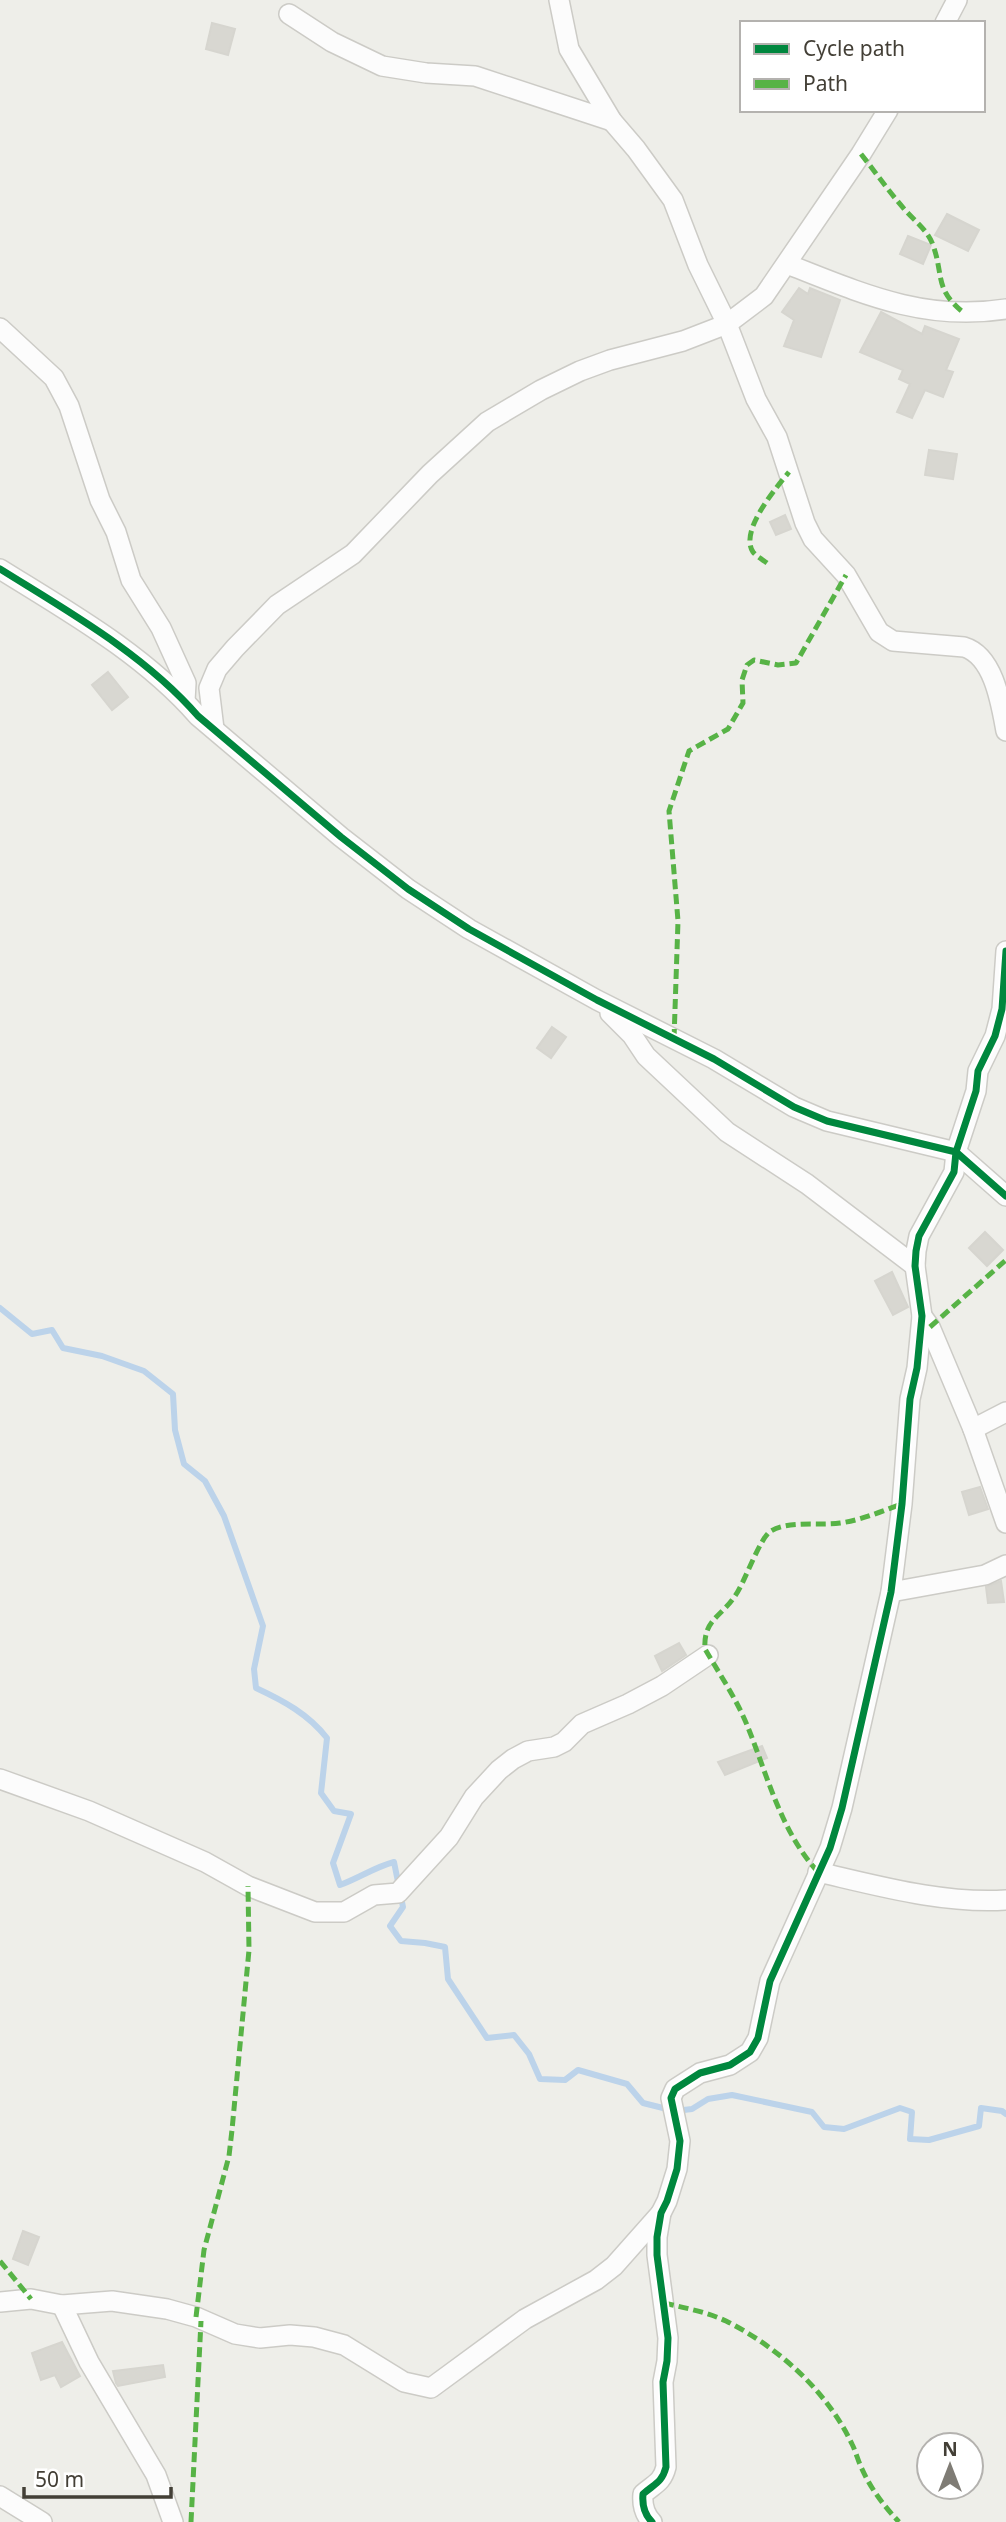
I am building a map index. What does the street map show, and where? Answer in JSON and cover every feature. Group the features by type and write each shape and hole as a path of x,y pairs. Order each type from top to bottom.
{"street":[{"path":"559,0 569,50 612,121 673,200 698,265 727,324 756,399 777,437 805,523 813,539 846,575 879,632 893,641 964,647 973,650 982,658 993,683 1006,731"},
{"path":"946,21 957,0"},
{"path":"289,14 332,42 382,66 426,73 475,76 612,121"},
{"path":"214,729 209,688 217,669 235,648 277,605 353,554 430,474 487,422 580,371 610,360 683,341 727,324 764,296 862,154 887,112"},
{"path":"787,264 838,284 921,310 964,313 1006,309"},
{"path":"0,328 54,378 69,406 100,500 116,532 131,580 161,628 186,683 185,701"},
{"path":"0,569 138,659 214,729 341,838 408,889 469,929 597,1000 714,1059 805,1112 827,1121 956,1152 1006,1196"},
{"path":"0,2302 31,2299 62,2305 86,2305 112,2301 167,2309 196,2317 235,2334 260,2338 290,2335 314,2337 344,2345 404,2382 431,2388 526,2319 596,2280 614,2266 661,2213 677,2169 680,2141 671,2098 675,2089 700,2073 730,2065 750,2052 758,2038 771,1981 831,1847 842,1808 891,1592 902,1504 910,1399 917,1368 922,1316 915,1266 919,1236 954,1172 956,1152 976,1091 978,1070 995,1036 1002,1009 1006,951"},
{"path":"597,1000 632,1035 646,1056 727,1132 807,1184 915,1266"},
{"path":"922,1316 930,1327 973,1429 1006,1523"},
{"path":"973,1429 1006,1412"},
{"path":"891,1592 985,1575 1006,1564"},
{"path":"0,1779 126,1826 280,1899 315,1912 344,1912 374,1895 398,1893 449,1837 481,1789 513,1759 528,1751 545,1746 554,1747 564,1742 582,1724 639,1698 708,1655"},
{"path":"818,1872 942,1897 1006,1900"},
{"path":"652,2522 646,2515 642,2502 643,2494 659,2484 666,2468 663,2382 668,2338 657,2255 661,2213"},
{"path":"62,2305 89,2362 156,2475 173,2522"},
{"path":"0,2497 42,2522"}],"building":[{"path":"212,23 235,29 228,55 206,49"},
{"path":"947,214 979,230 968,251 935,235"},
{"path":"908,236 931,245 923,264 900,254"},
{"path":"799,288 808,294 810,288 840,300 821,357 784,346 794,320 782,312"},
{"path":"881,312 922,334 925,326 959,339 946,370 953,372 943,397 925,390 912,418 897,412 910,384 899,379 903,370 860,352"},
{"path":"929,450 957,454 953,479 925,475"},
{"path":"785,515 791,529 776,535 770,522"},
{"path":"108,672 128,697 112,710 92,685"},
{"path":"552,1027 566,1037 551,1058 537,1048"},
{"path":"985,1232 1003,1250 987,1266 969,1248"},
{"path":"892,1272 908,1307 893,1315 875,1281"},
{"path":"980,1487 988,1509 969,1515 962,1492"},
{"path":"1001,1581 1004,1602 988,1603 986,1587"},
{"path":"679,1643 686,1655 662,1671 655,1656"},
{"path":"762,1746 767,1758 725,1775 718,1762"},
{"path":"23,2231 39,2237 28,2265 13,2259"},
{"path":"62,2342 80,2376 61,2387 55,2375 41,2380 32,2353"},
{"path":"163,2365 165,2377 118,2386 113,2371"}],"waterway":[{"path":"0,1308 32,1334 52,1330 63,1348 102,1356 144,1371 173,1394 175,1430 184,1464 205,1481 224,1516 263,1626 254,1669 256,1688 295,1709 327,1738 321,1793 334,1811 351,1814 333,1863 340,1885 394,1862 403,1907 390,1926 401,1941 445,1947 448,1979 487,2038 514,2035 529,2054 540,2079 565,2080 578,2070 627,2084 643,2103 675,2111 692,2109 708,2099 732,2095 812,2112 824,2127 844,2129 900,2108 912,2112 910,2139 929,2140 979,2126 981,2108 1006,2114"}],"marked path":[{"path":"861,154 928,235 944,289 964,313"},
{"path":"767,563 753,552 751,533 761,510 789,472"},
{"path":"674,1039 678,921 669,811 689,751 728,729 743,703 742,680 747,665 754,660 778,665 796,663 846,575"},
{"path":"930,1327 1006,1260"},
{"path":"818,1872 805,1857 785,1823 745,1719 705,1649 705,1639 714,1619 735,1596 762,1542 771,1531 796,1524 848,1522 902,1504"},
{"path":"196,2317 204,2250 229,2156 249,1950 248,1886"},
{"path":"0,2261 31,2299"},
{"path":"664,2303 726,2321 764,2344 799,2372 842,2425 869,2483 899,2522"},
{"path":"191,2522 201,2321"}],"cycle path":[{"path":"0,569 79,618 130,654 154,673 198,716 341,837 408,889 469,929 597,1000 714,1059 794,1107 827,1121 956,1152 1006,1196"},
{"path":"652,2522 644,2509 643,2494 660,2480 666,2467 663,2382 668,2338 657,2237 661,2213 677,2169 680,2141 671,2098 675,2089 700,2073 730,2065 750,2052 758,2038 770,1981 830,1848 842,1808 891,1592 902,1504 910,1399 917,1368 922,1316 915,1266 916,1251 919,1236 954,1172 956,1152 976,1091 978,1071 995,1036 1002,1009 1006,951"}]}
